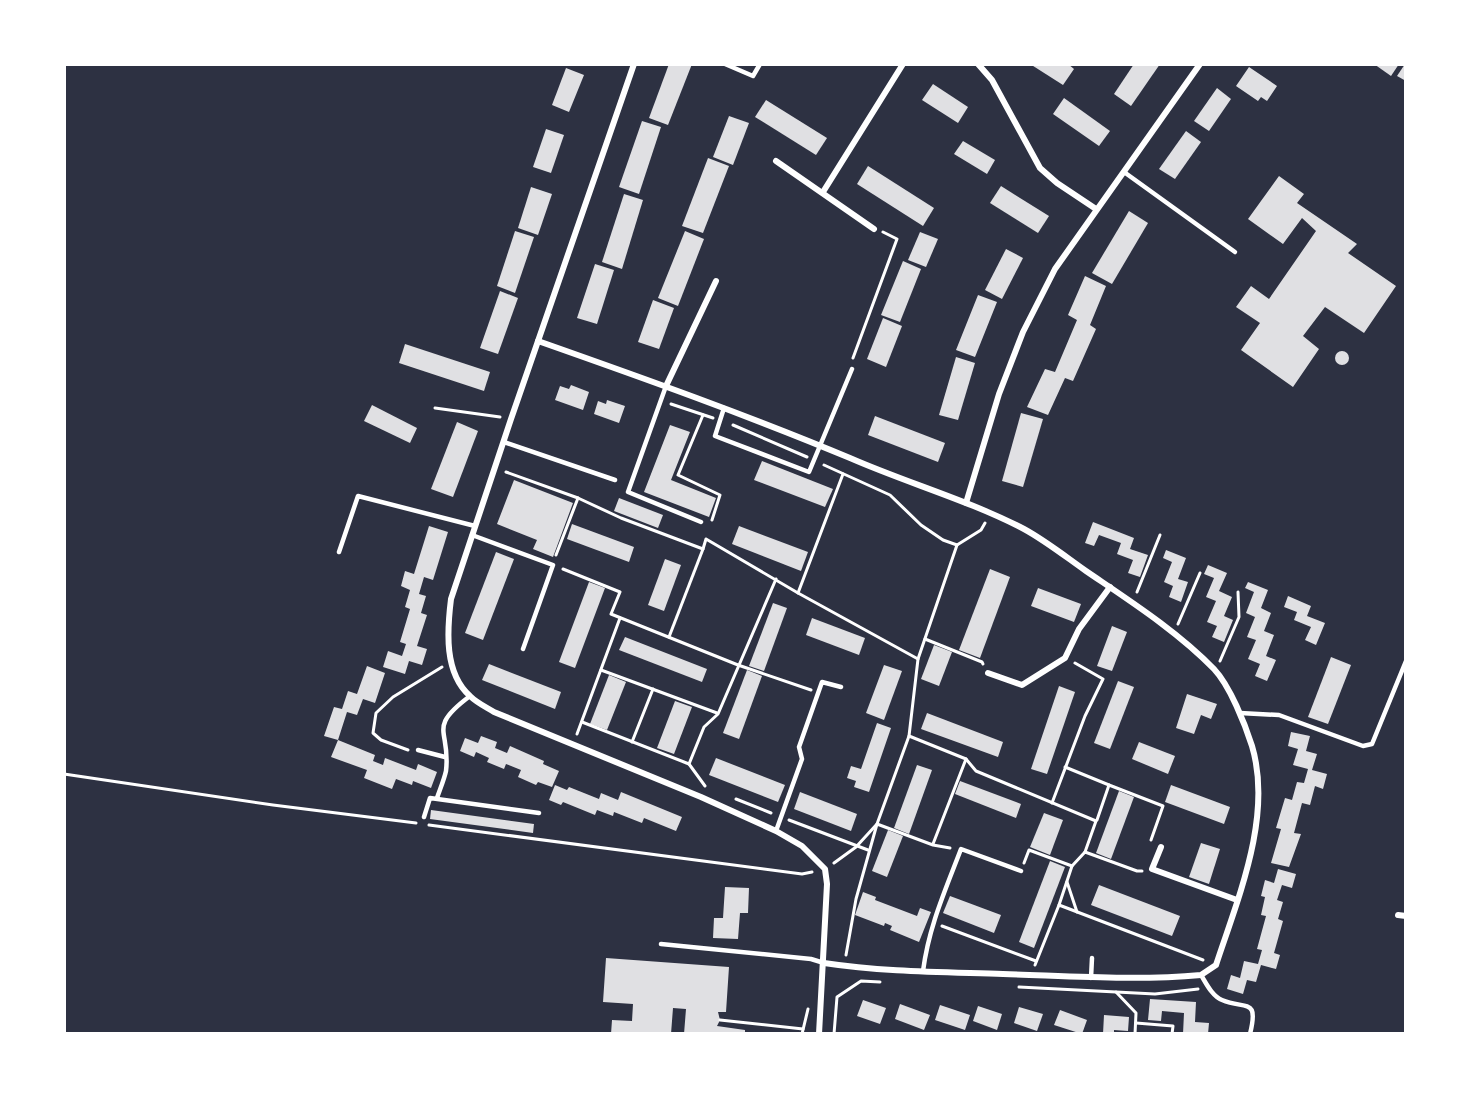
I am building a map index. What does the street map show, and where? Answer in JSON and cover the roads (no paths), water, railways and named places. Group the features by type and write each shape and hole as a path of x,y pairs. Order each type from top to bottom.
{"street":[{"path":"634,64 451,599 448,619 451,662 457,677 470,696 494,712 701,797 776,831 802,846 825,869 827,884 819,1034"},
{"path":"823,192 903,64"},
{"path":"978,64 992,80 1040,168 1057,183 1096,209"},
{"path":"966,503 999,394 1023,332 1055,269 1200,64"},
{"path":"776,161 874,229"},
{"path":"666,386 716,281"},
{"path":"538,340 724,408 966,503 1026,530 1134,602 1173,634 1216,671 1240,713 1253,749 1259,796 1252,852 1216,965 1201,975 1166,978 1091,978 923,971 824,963"},
{"path":"988,673 1022,685 1065,658 1079,630 1110,587"},
{"path":"1161,847 1152,869 1237,900"},
{"path":"1398,915 1406,916"}],"lane":[{"path":"725,64 753,76 760,64"},
{"path":"1124,172 1235,252"},
{"path":"724,408 714,436 809,472 852,369"},
{"path":"666,386 628,492 701,522"},
{"path":"504,442 615,480"},
{"path":"339,552 358,496 476,526"},
{"path":"472,535 553,566 523,649"},
{"path":"1240,713 1279,715 1363,746 1372,744 1406,661"},
{"path":"776,831 802,759 799,747 822,682 841,687"},
{"path":"437,798 446,771 442,726 454,707 470,696"},
{"path":"418,750 446,757"},
{"path":"424,817 430,798 539,813"},
{"path":"923,971 932,922 961,849 1021,871"},
{"path":"661,944 811,959 824,963"},
{"path":"1091,978 1092,958"},
{"path":"1201,975 1220,999 1247,1006 1253,1011 1250,1034"}]}
